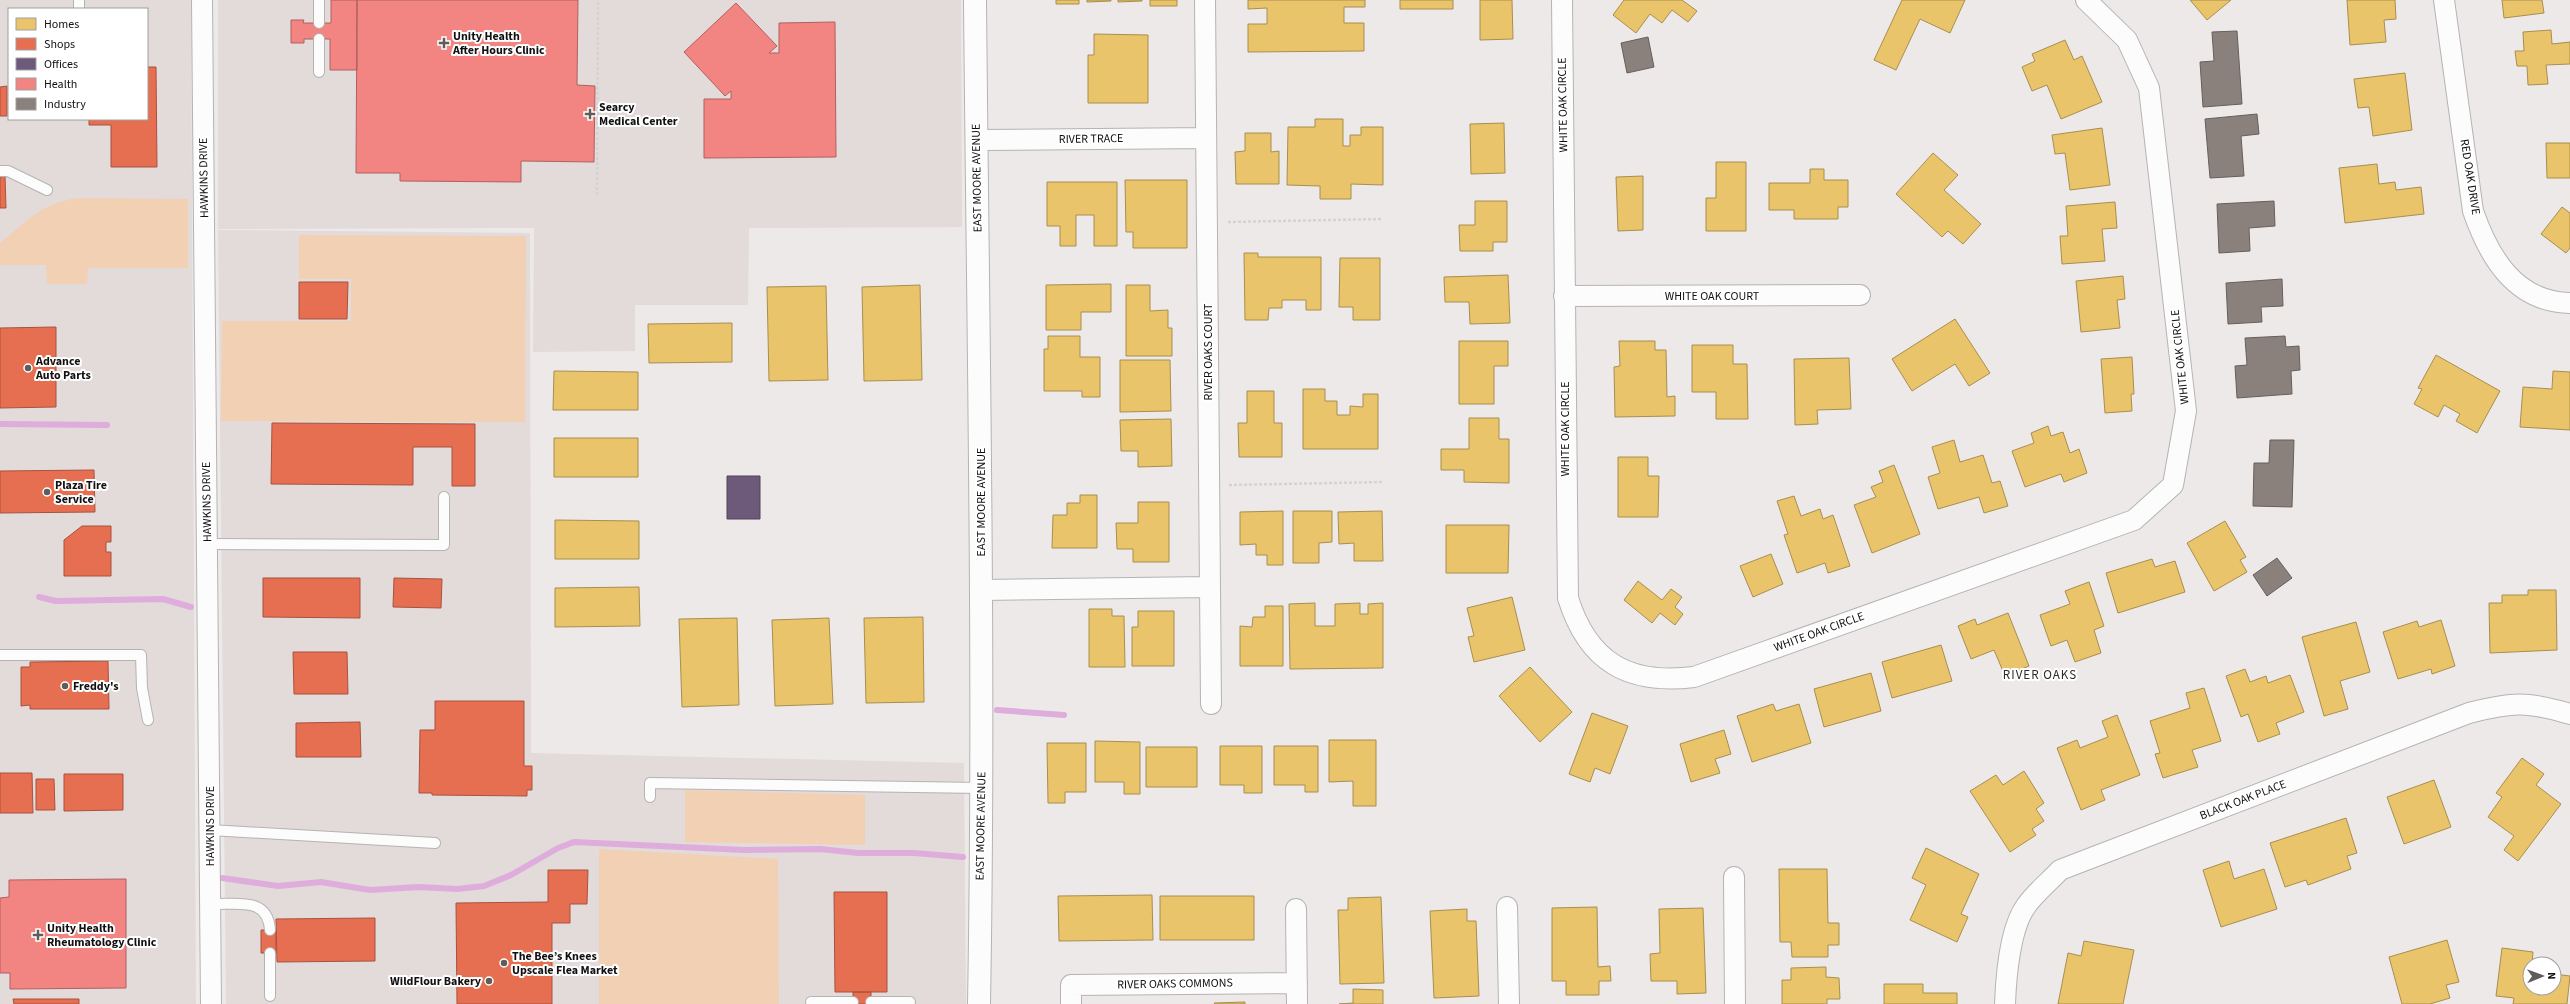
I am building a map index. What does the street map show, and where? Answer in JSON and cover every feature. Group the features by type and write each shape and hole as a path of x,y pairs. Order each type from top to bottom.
{"street":[{"name":"HAWKINS DRIVE","path":"202,0 211,1004"},
{"name":"EAST MOORE AVENUE","path":"975,0 981,427 982,788 979,1004"},
{"name":"RIVER OAKS COURT","path":"1205,0 1211,704"},
{"name":"WHITE OAK CIRCLE","path":"1562,0 1568,598 1574,616 1585,637 1598,654 1617,668 1633,674 1672,680 1694,677 2134,520 2173,485 2186,411 2149,88 2127,40 2086,0"},
{"name":"RED OAK DRIVE","path":"2444,0 2473,211 2483,240 2496,263 2516,283 2536,296 2570,303"},
{"name":"RIVER TRACE","path":"976,140 1206,138"},
{"name":"WHITE OAK COURT","path":"1564,296 1860,295"},
{"path":"981,590 1210,587"},
{"name":"BLACK OAK PLACE","path":"2005,1004 2006,982 2012,940 2026,906 2060,870 2469,713 2506,704 2540,705 2570,714"},
{"path":"1734,877 1735,1004"},
{"path":"1507,908 1508,1004"},
{"path":"1296,909 1298,1004"},
{"name":"RIVER OAKS COMMONS","path":"1071,1004 1071,986 1297,983"}],"lane":[{"path":"319,0 319,23"},
{"path":"319,39 319,72"},
{"path":"0,171 8,171 47,190"},
{"path":"208,544 444,545 444,497"},
{"path":"0,655 141,655 142,688 148,720"},
{"path":"650,797 650,783 982,788"},
{"path":"210,830 435,843"},
{"path":"210,904 253,905 262,908 267,913 270,930"},
{"path":"270,953 270,996"},
{"path":"810,1002 853,1002"},
{"path":"872,1002 910,1002"}],"path":[{"path":"597,195 598,0"},
{"path":"1207,222 1381,219"},
{"path":"1209,485 1384,482"}],"shaded area":[{"path":"0,0 191,0 196,1004 0,1004"},
{"name":"Searcy Medical Center","path":"218,0 961,0 962,227 749,228 748,305 635,305 635,351 533,352 534,228 218,229"},
{"path":"82,198 188,199 188,268 88,268 87,284 47,284 46,265 0,265 0,243 19,227 47,207 57,203"},
{"path":"218,230 530,233 531,753 964,763 966,1004 226,1004"},
{"path":"299,235 526,236 525,422 221,421 222,321 351,321 351,279 299,279"},
{"path":"685,790 865,795 865,845 685,842"},
{"path":"599,849 778,859 779,1004 599,1004"}],"building: Homes":[{"path":"1056,0 1079,0 1079,4 1056,4"},
{"path":"1087,0 1111,0 1111,1 1087,2"},
{"path":"1118,0 1142,0 1142,1 1118,2"},
{"path":"1150,0 1177,0 1177,6 1150,6"},
{"path":"1248,0 1365,0 1365,7 1344,7 1344,23 1364,23 1364,51 1248,52 1248,24 1267,24 1267,8 1248,9"},
{"path":"1400,0 1453,0 1453,9 1400,9"},
{"path":"1480,0 1512,0 1513,39 1480,40"},
{"path":"1624,0 1682,0 1697,11 1688,22 1672,10 1662,23 1650,14 1636,33 1613,15"},
{"path":"1902,0 1965,0 1950,33 1920,19 1896,70 1874,60"},
{"path":"2190,0 2231,0 2207,20"},
{"path":"2347,0 2395,0 2396,19 2384,20 2386,42 2350,45"},
{"path":"2502,0 2542,0 2544,13 2504,18"},
{"path":"2551,30 2552,44 2570,42 2570,64 2546,65 2548,84 2528,85 2527,66 2517,66 2515,51 2524,51 2523,32"},
{"path":"1094,34 1148,35 1148,103 1088,103 1088,55 1094,55"},
{"path":"2065,40 2074,60 2082,56 2102,102 2061,119 2047,85 2032,91 2022,67 2035,61 2032,54"},
{"path":"2405,73 2412,130 2373,136 2369,107 2358,108 2354,79"},
{"path":"1315,119 1343,119 1343,146 1350,146 1350,135 1361,135 1361,127 1383,127 1383,185 1351,184 1351,199 1320,199 1320,186 1287,185 1288,127 1315,127"},
{"path":"1504,123 1505,173 1471,174 1470,124"},
{"path":"2102,128 2110,185 2070,190 2065,153 2055,154 2052,135"},
{"path":"1245,133 1271,133 1271,152 1279,151 1279,184 1236,184 1235,152 1245,151"},
{"path":"2546,143 2570,143 2570,178 2547,178"},
{"path":"1933,153 1958,175 1944,190 1981,224 1963,244 1948,231 1942,237 1896,194"},
{"path":"1716,162 1746,162 1746,231 1706,231 1706,198 1716,198"},
{"path":"2377,164 2379,184 2395,182 2396,190 2421,187 2424,214 2345,223 2339,168"},
{"path":"1810,169 1824,169 1824,180 1848,180 1848,207 1838,207 1838,219 1794,219 1794,210 1769,210 1769,183 1810,183"},
{"path":"1643,176 1643,230 1618,231 1616,177"},
{"path":"1125,180 1187,180 1187,248 1133,248 1133,232 1126,232"},
{"path":"1047,182 1117,182 1117,246 1094,246 1094,215 1076,215 1076,246 1060,246 1060,226 1047,226"},
{"path":"1475,201 1507,201 1507,242 1493,242 1493,251 1460,251 1459,225 1475,225"},
{"path":"2115,202 2117,228 2102,229 2105,261 2062,264 2060,236 2068,236 2066,206"},
{"path":"2562,207 2570,213 2570,248 2566,253 2541,234"},
{"path":"1244,253 1258,253 1258,257 1321,257 1321,310 1306,310 1306,300 1282,300 1282,308 1269,308 1268,320 1245,320"},
{"path":"1340,258 1380,258 1380,320 1353,320 1353,307 1339,307"},
{"path":"1508,275 1510,323 1470,324 1469,302 1445,302 1444,277"},
{"path":"2123,276 2125,299 2117,300 2120,328 2081,332 2076,281"},
{"path":"1111,284 1111,312 1081,312 1081,330 1046,330 1046,285"},
{"path":"920,285 922,380 864,381 862,287"},
{"path":"1126,285 1150,285 1150,311 1168,310 1168,328 1172,328 1172,356 1126,356"},
{"path":"826,286 828,380 769,381 767,287"},
{"path":"1955,319 1990,373 1969,386 1955,364 1912,391 1892,359"},
{"path":"732,323 732,362 649,363 648,324"},
{"path":"1048,336 1080,336 1080,357 1100,357 1100,397 1082,397 1082,391 1044,391 1044,349 1048,349"},
{"path":"1459,341 1508,341 1508,366 1494,366 1494,404 1459,404"},
{"path":"1619,341 1655,341 1655,350 1666,350 1667,397 1675,396 1675,416 1615,417 1614,367 1620,366"},
{"path":"1692,345 1733,345 1733,364 1747,364 1748,419 1716,419 1716,392 1692,392"},
{"path":"2436,355 2500,391 2477,433 2456,421 2460,414 2444,405 2438,417 2414,404 2422,389 2418,388"},
{"path":"2132,357 2134,394 2131,394 2132,411 2105,413 2101,359"},
{"path":"1849,358 1851,409 1817,410 1818,424 1795,425 1794,359"},
{"path":"1120,360 1170,360 1171,411 1120,412"},
{"path":"554,371 638,372 638,410 553,410"},
{"path":"2553,371 2570,372 2570,430 2520,427 2523,387 2552,389"},
{"path":"1303,389 1325,389 1325,401 1337,401 1337,415 1350,415 1350,406 1363,407 1363,394 1378,394 1378,449 1303,449"},
{"path":"1247,391 1274,391 1274,423 1282,423 1282,457 1239,457 1238,423 1247,423"},
{"path":"1469,418 1499,418 1499,439 1509,439 1509,483 1464,482 1464,470 1441,470 1441,449 1469,449"},
{"path":"1171,419 1172,466 1138,467 1138,451 1121,451 1120,420"},
{"path":"2048,426 2051,436 2063,432 2070,453 2079,449 2087,473 2064,482 2061,474 2025,487 2012,451 2034,443 2031,433"},
{"path":"554,438 638,438 638,477 554,477"},
{"path":"1954,440 1960,462 1983,455 1992,483 2000,481 2008,506 1984,513 1979,497 1938,509 1928,477 1940,473 1932,447"},
{"path":"1618,457 1648,457 1648,476 1659,476 1658,517 1618,517"},
{"path":"1894,465 1920,534 1872,553 1854,505 1876,497 1871,487 1883,482 1879,471"},
{"path":"1080,495 1097,495 1097,548 1052,548 1053,515 1067,515 1067,503 1080,503"},
{"path":"1794,496 1801,516 1820,509 1823,519 1833,515 1850,566 1828,573 1825,563 1797,573 1784,535 1788,534 1777,501"},
{"path":"1138,502 1169,502 1169,562 1133,562 1133,549 1117,549 1116,523 1138,523"},
{"path":"1283,511 1283,565 1267,565 1267,555 1256,555 1256,544 1240,545 1240,512"},
{"path":"1293,511 1332,511 1332,542 1319,543 1319,563 1293,563"},
{"path":"1382,511 1383,561 1354,561 1354,543 1339,544 1338,512"},
{"path":"555,520 639,521 639,559 555,559"},
{"path":"2225,521 2246,557 2240,560 2247,572 2214,591 2187,543"},
{"path":"1446,525 1509,525 1508,573 1446,573"},
{"path":"1771,554 1783,584 1753,597 1740,566"},
{"path":"2152,559 2155,567 2175,561 2185,592 2118,613 2106,573"},
{"path":"1638,581 1662,600 1671,589 1682,597 1675,607 1683,614 1675,625 1660,613 1652,623 1624,600"},
{"path":"2089,582 2104,626 2094,630 2101,653 2075,662 2067,640 2051,646 2040,615 2070,604 2065,591"},
{"path":"639,587 640,626 555,627 555,588"},
{"path":"2528,590 2556,590 2557,650 2490,653 2489,603 2502,603 2502,595 2528,595"},
{"path":"1512,597 1525,650 1474,662 1468,637 1474,636 1467,608"},
{"path":"1315,603 1315,626 1335,626 1335,604 1360,603 1360,614 1368,614 1368,604 1383,603 1383,668 1290,669 1289,604"},
{"path":"1265,606 1283,606 1283,666 1240,666 1240,626 1252,627 1253,617 1265,617"},
{"path":"1089,609 1112,609 1112,616 1124,616 1125,667 1089,667"},
{"path":"1138,611 1174,611 1174,666 1132,666 1132,627 1138,627"},
{"path":"2008,613 2029,666 2005,676 1994,650 1971,659 1958,626 1975,619 1977,625"},
{"path":"923,617 924,702 866,703 864,618"},
{"path":"737,618 739,705 682,707 679,619"},
{"path":"829,618 833,704 775,706 772,620"},
{"path":"2441,620 2455,666 2432,674 2431,669 2398,679 2383,632 2417,621 2419,627"},
{"path":"2356,622 2370,672 2340,681 2348,709 2324,716 2302,637"},
{"path":"1941,645 1952,681 1892,698 1882,662"},
{"path":"1530,667 1572,712 1540,742 1499,696"},
{"path":"2245,669 2250,682 2266,676 2268,683 2290,675 2304,712 2276,723 2280,734 2258,742 2248,714 2241,717 2226,676"},
{"path":"1871,673 1881,711 1824,727 1814,689"},
{"path":"2204,688 2221,741 2192,750 2198,767 2163,778 2155,754 2160,753 2150,721 2190,708 2186,693"},
{"path":"1773,704 1776,711 1799,704 1811,743 1752,762 1737,716"},
{"path":"1592,713 1628,726 1610,774 1595,768 1590,782 1569,774"},
{"path":"2117,715 2140,775 2101,790 2105,800 2081,810 2057,748 2077,740 2080,748 2108,737 2102,721"},
{"path":"1724,730 1731,754 1715,759 1720,773 1691,782 1680,744"},
{"path":"1329,740 1376,740 1376,806 1353,806 1353,781 1329,782"},
{"path":"1095,741 1140,742 1140,794 1124,794 1124,782 1095,782"},
{"path":"1047,743 1086,743 1086,792 1065,792 1065,803 1048,803"},
{"path":"1220,746 1262,746 1262,793 1244,793 1244,785 1220,785"},
{"path":"1274,746 1318,746 1318,792 1305,792 1305,785 1274,785"},
{"path":"1146,747 1197,747 1197,787 1146,787"},
{"path":"2522,758 2544,774 2536,785 2561,804 2518,861 2504,850 2514,836 2488,817 2502,797 2496,793"},
{"path":"2024,771 2044,803 2036,809 2044,821 2032,829 2036,835 2010,852 1970,791 1996,775 2003,785"},
{"path":"2434,780 2451,827 2404,844 2387,797"},
{"path":"2346,818 2357,853 2347,856 2351,869 2308,885 2306,880 2285,887 2270,843"},
{"path":"1926,848 1979,874 1961,914 1968,917 1957,942 1910,920 1926,885 1912,878"},
{"path":"2229,861 2234,879 2264,869 2277,909 2221,927 2203,870"},
{"path":"1779,869 1827,869 1828,923 1839,923 1839,945 1828,945 1828,957 1792,957 1791,942 1780,942"},
{"path":"1152,895 1153,940 1059,941 1058,896"},
{"path":"1160,896 1254,896 1254,940 1160,940"},
{"path":"1381,897 1384,983 1340,984 1338,910 1348,910 1348,898"},
{"path":"1597,907 1598,967 1610,966 1611,981 1599,981 1599,995 1566,995 1566,981 1552,981 1552,908"},
{"path":"1703,908 1706,993 1677,994 1677,981 1651,981 1650,954 1660,953 1659,909"},
{"path":"1467,909 1467,921 1476,921 1479,996 1434,998 1430,911"},
{"path":"2447,940 2459,982 2446,985 2450,998 2430,1004 2402,1004 2389,957"},
{"path":"2084,941 2134,950 2123,1004 2058,1004 2068,953 2081,956"},
{"path":"2502,948 2533,952 2533,956 2522,956 2522,996 2562,996 2562,975 2570,976 2567,1004 2513,1004 2514,998 2496,996"},
{"path":"1826,967 1826,977 1839,978 1840,999 1827,999 1827,1004 1782,1004 1782,980 1791,980 1791,968"},
{"path":"1884,984 1923,984 1923,993 1957,993 1957,1004 1884,1004"},
{"path":"1353,989 1383,990 1383,1004 1339,1004 1353,1003"},
{"path":"1245,1002 1245,1004 1214,1003"}],"building: Shops":[{"path":"148,67 156,67 157,167 111,167 111,125 89,125 89,120 148,120"},
{"path":"7,86 7,116 0,116 0,87"},
{"path":"5,176 6,208 0,208 0,177"},
{"path":"299,282 348,282 347,319 299,319"},
{"name":"Advance Auto Parts","path":"56,327 56,407 0,408 0,328"},
{"path":"272,423 475,424 475,486 452,486 452,447 413,447 413,485 271,484"},
{"name":"Plaza Tire Service","path":"94,470 95,512 0,513 0,471"},
{"path":"82,526 111,526 111,542 106,542 106,552 111,552 111,576 64,576 64,540"},
{"path":"263,578 360,578 360,618 263,617"},
{"path":"394,578 442,579 441,608 393,607"},
{"path":"293,652 347,652 348,694 294,694"},
{"name":"Freddy's","path":"108,661 109,709 30,709 30,705 21,706 21,667 30,667 30,662"},
{"path":"435,701 524,701 524,766 532,766 532,790 527,790 527,796 432,795 432,793 419,793 420,730 435,730"},
{"path":"360,722 361,757 296,757 296,723"},
{"path":"0,773 32,773 33,813 0,813"},
{"path":"64,774 123,774 123,810 64,811"},
{"path":"36,779 54,779 55,810 36,810"},
{"name":"The Bee’s Knees Upscale Flea Market","path":"548,870 588,870 587,904 570,904 570,923 552,923 552,1004 457,1004 456,903 548,902"},
{"path":"834,892 887,892 887,992 835,992"},
{"path":"375,918 375,961 277,962 276,919"},
{"path":"261,930 276,930 276,953 261,953"},
{"path":"853,992 871,992 871,1004 853,1004"},
{"path":"13,999 79,999 79,1004 14,1004"}],"building: Offices":[{"path":"727,476 760,476 760,519 727,519"}],"building: Health":[{"path":"331,0 357,0 357,70 330,70 330,39 304,39 304,43 291,43 291,20 304,20 303,23 331,23"},
{"path":"357,0 578,0 577,85 595,86 594,162 521,161 521,182 400,181 400,173 356,173"},
{"path":"736,3 777,46 769,53 779,53 779,23 835,22 836,157 704,158 704,99 731,99 731,91 725,96 684,52"},
{"path":"126,879 126,988 10,989 10,973 0,973 0,898 9,897 9,880"}],"building: Industry":[{"path":"2237,31 2242,104 2203,107 2200,62 2214,61 2212,32"},
{"path":"1648,37 1654,67 1627,73 1621,43"},
{"path":"2257,114 2259,134 2241,136 2244,176 2210,178 2205,119"},
{"path":"2274,201 2275,226 2249,228 2250,251 2219,253 2217,204"},
{"path":"2282,279 2283,306 2261,307 2262,322 2228,324 2226,283"},
{"path":"2285,336 2286,347 2299,346 2300,370 2291,371 2292,394 2237,398 2235,366 2247,365 2245,338"},
{"path":"2270,440 2294,440 2292,507 2253,506 2254,463 2269,463"},
{"path":"2277,558 2292,578 2267,596 2253,575"}],"waterway":[{"path":"0,424 107,425"},
{"path":"39,597 56,601 163,599 191,607"},
{"path":"997,710 1064,715"},
{"path":"222,878 278,886 321,882 370,890 419,887 457,889 484,886 511,875 558,848 574,842 744,850 820,849 858,853 914,853 963,857"}],"place":[{"name":"Unity Health After Hours Clinic","path":"444,43"},
{"name":"Searcy Medical Center","path":"590,114"},
{"name":"Advance Auto Parts","path":"28,368"},
{"name":"Plaza Tire Service","path":"47,492"},
{"name":"Freddy's","path":"65,686"},
{"name":"Unity Health Rheumatology Clinic","path":"38,935"},
{"name":"The Bee’s Knees Upscale Flea Market","path":"504,963"},
{"name":"WildFlour Bakery","path":"489,981"}],"district":[{"name":"RIVER OAKS","path":"2040,675"}]}
